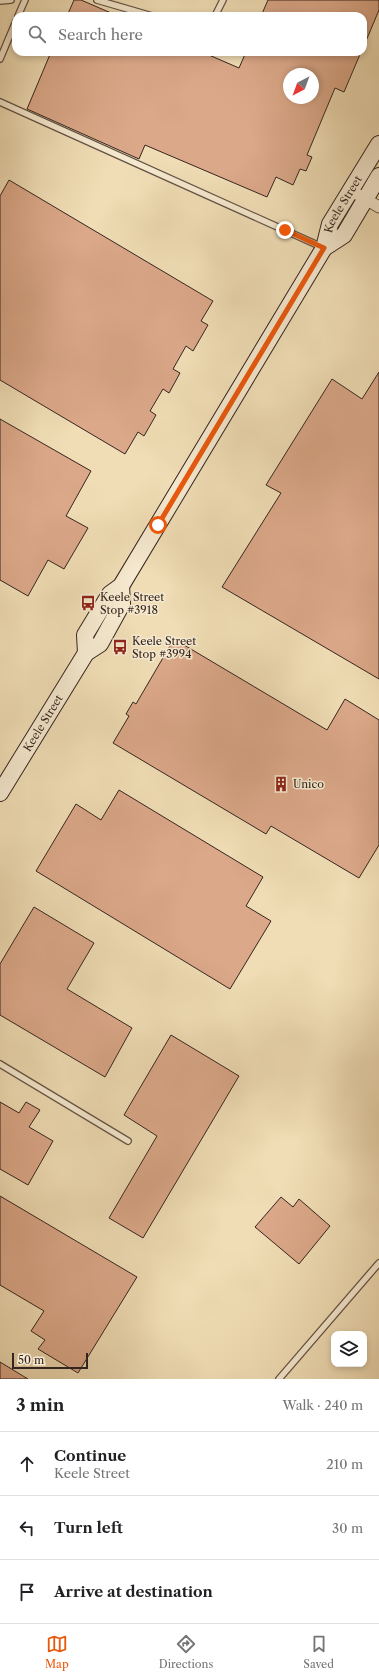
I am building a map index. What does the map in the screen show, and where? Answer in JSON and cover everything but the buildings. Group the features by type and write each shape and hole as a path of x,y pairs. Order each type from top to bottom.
{"main road":[{"name":"Keele Street","path":"0,793 86,653 85,635 110,594 121,586 324,248 330,224 379,144"},
{"name":"Keele Street","path":"324,248 344,235 379,176"}],"street":[{"path":"350,190 379,207"}],"lane":[{"path":"0,1 11,0"},
{"path":"20,12 25,0"},
{"path":"97,0 138,12"},
{"path":"218,12 223,0"},
{"path":"0,59 12,30"},
{"path":"0,102 324,248"},
{"path":"0,1064 128,1141"},
{"path":"279,1379 379,1263"}],"place":[{"name":"Keele Street Stop #3918","path":"88,603"},
{"name":"Keele Street Stop #3994","path":"120,647"},
{"name":"Unico","path":"281,784"}],"route":[{"path":"158,525 324,248 285,230"}]}
